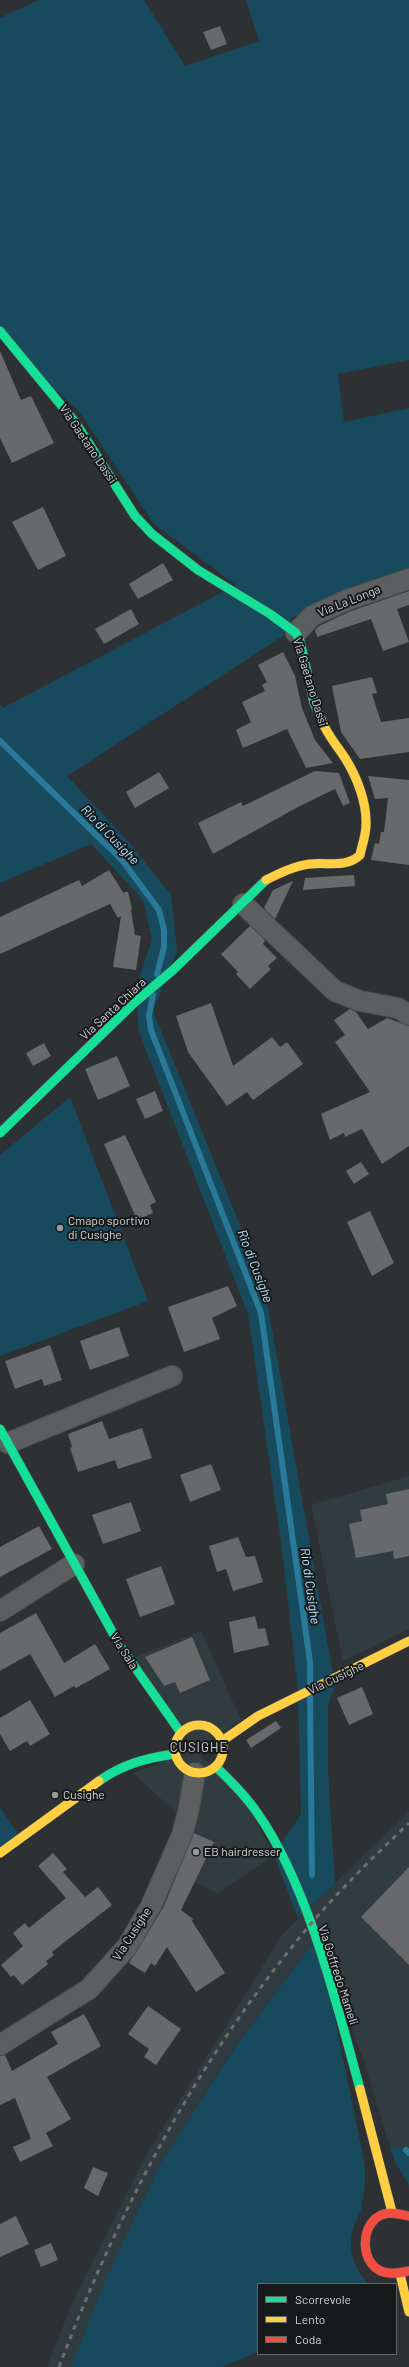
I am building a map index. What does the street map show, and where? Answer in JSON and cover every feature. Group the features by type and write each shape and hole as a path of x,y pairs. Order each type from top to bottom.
{"street":[{"name":"Via Gaetano Dassi","path":"0,331 76,422 135,516 152,534 198,570 270,614 296,633 300,641 314,703 327,735 345,758 361,792 366,817 362,850 357,859 349,863 310,864 282,871 266,880 243,904"},
{"name":"Via La Longa","path":"296,633 312,616 347,600 409,579"},
{"name":"Via Santa Chiara","path":"0,1132 134,1003 173,970 243,904"},
{"path":"243,904 335,991 360,1001 398,1008 409,1015"},
{"name":"Via Sala","path":"172,1376 4,1436 120,1646 166,1715 181,1733"},
{"path":"0,1611 74,1564"},
{"name":"Via Cusighe","path":"222,1741 258,1716 409,1641"},
{"path":"204,1725 212,1728 222,1741 223,1755 216,1767 210,1771 195,1773 182,1766 176,1754 175,1746 181,1733 187,1728 204,1725"},
{"path":"0,1853 105,1777 126,1765 142,1759 176,1754"},
{"name":"Via Goffredo Mameli","path":"216,1767 230,1778 252,1804 280,1855 297,1892 318,1946 360,2085 392,2212"},
{"name":"Via Cusighe","path":"0,2045 89,1989 127,1947 151,1906 182,1835 188,1814 195,1773"},
{"path":"409,2216 392,2212 374,2220 367,2228 364,2237 364,2248 369,2261 380,2271 390,2274 405,2273 409,2312"}],"shaded area":[{"path":"38,0 144,0 185,66 259,41 246,0 409,0 409,360 338,374 344,422 409,408 409,575 292,617 283,636 67,776 128,841 171,895 177,951 153,1011 264,1284 335,1686 328,1704 328,1772 335,1884 298,1918 274,1855 301,1814 298,1690 282,1549 248,1314 139,1032 136,987 152,939 143,900 91,844 0,883 0,705 3,708 236,585 154,524 78,410 0,340 0,18"},
{"name":"Cmapo sportivo di Cusighe","path":"70,1097 148,1301 0,1356 0,1155"},
{"path":"409,1476 409,1629 343,1661 311,1505"},
{"path":"201,1631 241,1720 196,1750 248,1807 274,1855 218,1893 159,1866 181,1817 133,1773 196,1749 133,1658"},
{"path":"0,1807 23,1842 0,1858"},
{"path":"409,1811 409,2148 390,2148 365,2064 318,1936 231,2052 161,2163 105,2280 71,2367 47,2367 73,2301 146,2155 282,1935"},
{"path":"318,1936 364,2161 365,2178 363,2199 361,2210 351,2236 351,2251 359,2272 367,2283 257,2283 257,2352 222,2367 71,2367 105,2280 161,2163 231,2053"},
{"path":"390,2148 409,2148 409,2185 396,2164"}],"building":[{"path":"220,26 227,44 211,50 203,32"},
{"path":"0,351 21,400 31,396 54,443 12,463 0,438"},
{"path":"43,507 66,556 38,570 12,522"},
{"path":"163,563 173,580 138,599 129,584"},
{"path":"409,591 409,605 397,609 409,642 383,651 371,619 317,637 315,630 319,626 351,611"},
{"path":"131,609 139,624 104,644 95,629"},
{"path":"283,652 295,676 302,708 315,740 333,763 306,768 287,729 243,748 236,730 251,722 242,702 265,691 262,685 267,682 258,665"},
{"path":"372,677 377,693 372,694 381,722 409,718 409,752 360,759 341,732 332,686"},
{"path":"315,771 339,773 350,803 343,806 335,789 298,807 213,854 198,823 241,802 243,806"},
{"path":"159,772 169,788 135,808 126,792"},
{"path":"368,776 409,780 409,865 371,860 375,843 379,844 381,832 384,832 388,798 375,799"},
{"path":"109,870 124,894 124,892 128,892 132,909 135,935 141,936 136,970 113,967 121,916 118,918 110,904 0,954 0,917 79,880 82,886"},
{"path":"354,875 355,886 303,890 305,878"},
{"path":"293,881 275,919 264,908 273,890"},
{"path":"250,926 265,940 263,944 277,958 268,966 271,969 250,989 236,974 238,972 221,954"},
{"path":"211,1003 233,1066 272,1037 280,1047 287,1042 303,1064 253,1100 247,1092 227,1106 188,1052 176,1016"},
{"path":"350,1009 356,1012 368,1029 387,1018 409,1026 409,1146 382,1164 362,1129 345,1137 344,1133 330,1140 321,1114 370,1092 335,1042 345,1035 334,1020"},
{"path":"44,1043 51,1056 33,1066 26,1053"},
{"path":"117,1056 130,1086 98,1100 85,1069"},
{"path":"155,1091 163,1111 145,1119 136,1099"},
{"path":"125,1135 156,1202 150,1205 153,1213 137,1220 104,1144"},
{"path":"361,1162 369,1174 354,1184 346,1171"},
{"path":"370,1211 394,1263 372,1276 347,1222"},
{"path":"228,1286 237,1306 212,1318 220,1339 184,1352 168,1307"},
{"path":"119,1327 129,1356 90,1370 80,1341"},
{"path":"50,1345 62,1380 44,1386 42,1379 15,1389 5,1361"},
{"path":"102,1421 109,1439 142,1428 152,1458 118,1469 115,1460 78,1472 70,1448 72,1447 68,1434"},
{"path":"211,1464 221,1490 190,1502 180,1475"},
{"path":"409,1489 409,1556 394,1559 393,1551 356,1558 349,1524 362,1521 360,1510 388,1504 386,1494"},
{"path":"131,1502 141,1531 103,1544 92,1515"},
{"path":"39,1526 52,1549 0,1577 0,1547"},
{"path":"238,1537 246,1557 255,1556 263,1582 233,1591 226,1569 217,1572 209,1546"},
{"path":"161,1566 175,1604 140,1617 126,1579"},
{"path":"36,1613 64,1663 95,1644 110,1669 76,1688 74,1686 55,1697 30,1654 0,1671 0,1633"},
{"path":"255,1616 258,1629 265,1628 269,1645 234,1653 229,1622"},
{"path":"192,1637 210,1680 180,1693 175,1682 164,1686 145,1657"},
{"path":"362,1687 373,1714 349,1725 337,1698"},
{"path":"30,1700 50,1734 30,1746 27,1741 10,1751 0,1734 0,1718"},
{"path":"276,1721 281,1728 251,1748 246,1740"},
{"path":"194,1833 214,1842 181,1910 193,1919 192,1921 225,1973 196,1992 167,1947 155,1966 151,1963 145,1973 129,1963 163,1908"},
{"path":"53,1853 67,1869 63,1872 85,1897 98,1887 112,1905 52,1952 54,1955 46,1961 48,1964 22,1985 14,1975 11,1977 1,1965 23,1946 13,1933 25,1923 29,1928 66,1898 38,1866"},
{"path":"409,1867 409,1965 361,1917"},
{"path":"148,2006 181,2029 156,2065 144,2057 149,2049 128,2034"},
{"path":"84,2014 101,2046 47,2077 71,2119 46,2133 53,2146 20,2162 13,2147 31,2139 15,2098 0,2105 0,2056 5,2055 12,2071 58,2044 51,2032"},
{"path":"93,2167 108,2173 98,2196 84,2188"},
{"path":"16,2216 29,2244 0,2257 0,2224"},
{"path":"51,2243 58,2260 41,2267 34,2250"}],"waterway":[{"name":"Rio di Cusighe","path":"0,741 122,860 159,910 164,930 164,947 157,974"},
{"name":"Rio di Cusighe","path":"153,995 149,1016 151,1030 261,1313 310,1662 310,1685"},
{"name":"Rio di Cusighe","path":"310,1695 312,1875"},
{"name":"Rio di Cusighe","path":"406,2150 409,2153"}],"railway":[{"path":"59,2367 81,2311 131,2201 189,2095 221,2044 255,1995 305,1930 378,1852 409,1823"}],"traffic: fast":[{"path":"0,331 75,422 135,516 152,534 198,570 270,614 296,633 300,641 314,703 321,719"},
{"path":"0,1133 134,1003 173,970 266,880"},
{"path":"0,1429 120,1646 181,1733"},
{"path":"99,1781 126,1766 175,1754"},
{"path":"216,1767 238,1789 258,1814 276,1843 292,1875 306,1910 331,1984 360,2089"}],"traffic: slow":[{"path":"266,880 298,866 349,862 360,855 366,829 363,799 349,765 329,735 321,719"},
{"path":"222,1741 258,1716 409,1641"},
{"path":"194,1725 204,1725 216,1732 223,1744 223,1749 223,1754 216,1766 204,1773 194,1773 186,1769 179,1762 175,1754 175,1744 179,1736 186,1729 194,1725"},
{"path":"0,1853 99,1781"},
{"path":"360,2089 392,2212"},
{"path":"400,2274 409,2312"}],"traffic: jam":[{"path":"409,2216 390,2213 379,2216 371,2223 365,2243 367,2254 371,2263 379,2270 392,2273 409,2271"}],"place":[{"name":"Cmapo sportivo di Cusighe","path":"60,1228"},
{"name":"Cusighe","path":"55,1795"},
{"name":"EB hairdresser","path":"196,1852"}],"district":[{"name":"CUSIGHE","path":"199,1748"}]}
